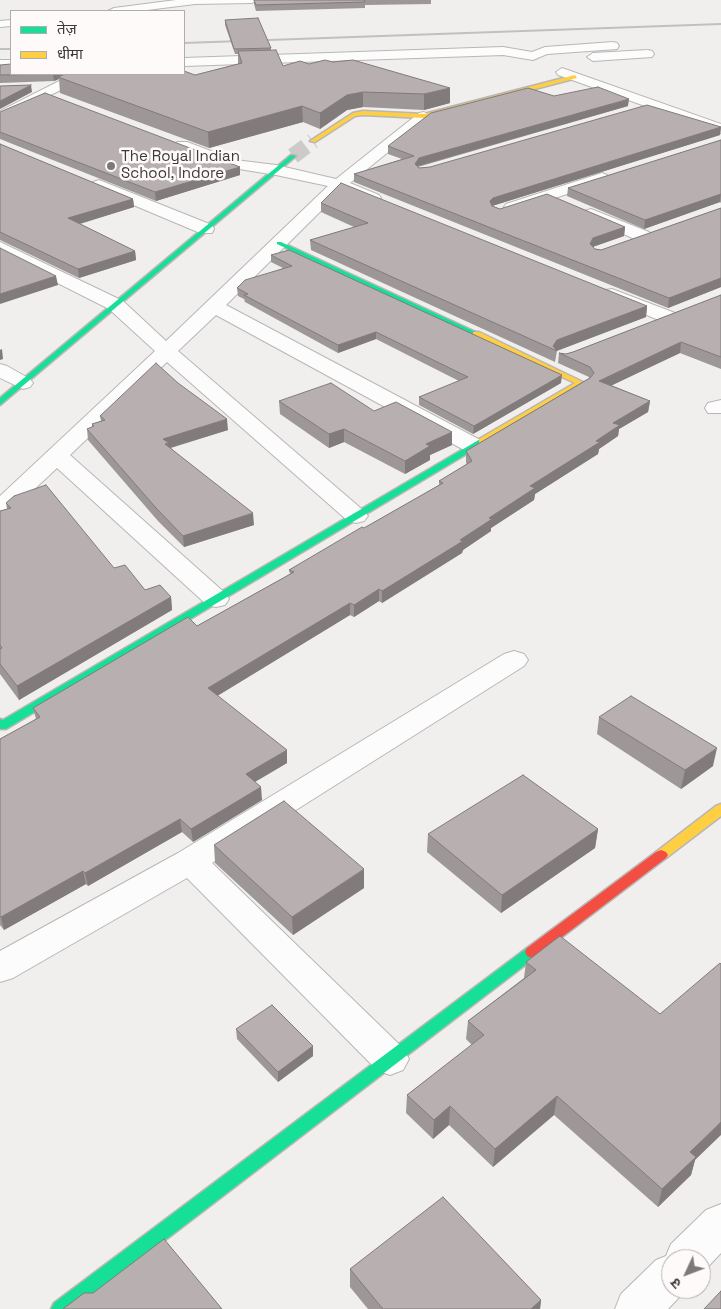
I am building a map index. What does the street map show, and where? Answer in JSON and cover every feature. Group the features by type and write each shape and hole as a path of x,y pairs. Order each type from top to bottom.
{"street":[{"path":"122,10 199,1 252,0"},
{"path":"185,68 519,63 545,51 613,46"},
{"path":"185,62 503,51 533,56 566,58 648,54"},
{"path":"542,72 562,72 570,70 577,65 566,58"},
{"path":"562,72 721,129"},
{"path":"0,116 80,75"},
{"path":"313,142 353,114 424,116 575,77"},
{"path":"28,87 51,90 62,100"},
{"path":"634,111 654,105"},
{"path":"0,509 214,306 339,184 424,116"},
{"path":"170,140 232,164 276,170 339,184 384,203"},
{"path":"0,402 293,156"},
{"path":"499,211 620,172"},
{"path":"81,178 206,230"},
{"path":"546,196 643,236"},
{"path":"617,245 660,230"},
{"path":"0,723 2,726 581,383 279,243"},
{"path":"0,247 116,305 166,351 356,516"},
{"path":"595,287 677,313 642,327"},
{"path":"214,306 474,446"},
{"path":"0,370 23,383"},
{"path":"56,455 216,599"},
{"path":"0,968 190,861 514,660"},
{"path":"60,1309 721,809"},
{"path":"190,861 390,1059"},
{"path":"696,1249 721,1224"},
{"path":"637,1309 661,1285"}],"building":[{"path":"254,0 364,0 365,2 256,5"},
{"path":"258,18 271,48 234,49 225,20"},
{"path":"276,50 283,66 300,61 309,64 325,60 333,62 353,60 450,88 424,94 363,92 347,95 320,113 302,106 208,132 58,77 63,75 185,75 185,71 195,75 242,63 238,51"},
{"path":"10,64 10,75 0,75 0,65"},
{"path":"31,85 0,101 0,86"},
{"path":"598,87 629,99 419,158 415,164 419,168 430,167 647,105 721,127 493,198 490,201 492,206 500,209 547,194 625,227 593,238 590,244 595,249 601,250 721,208 721,278 669,298 354,174 414,156 388,146 431,113 528,88 554,96"},
{"path":"45,93 240,167 155,192 0,132 0,112"},
{"path":"721,140 721,194 645,220 568,188"},
{"path":"0,144 133,199 68,218 135,251 78,269 0,232"},
{"path":"341,183 647,306 557,340 553,346 557,351 310,240 368,223 321,203"},
{"path":"0,248 56,276 0,294"},
{"path":"289,250 562,375 474,426 419,397 468,377 376,332 338,345 244,295 248,294 237,288 245,280 292,266 271,255"},
{"path":"721,295 721,357 681,342 599,381 650,401 613,423 620,425 596,441 600,442 530,486 535,488 489,518 492,519 460,540 463,541 382,591 379,589 354,605 350,603 208,688 287,750 246,774 261,787 191,829 180,819 85,873 83,871 0,916 0,739 40,717 33,708 188,617 197,626 294,572 289,570 362,527 364,528 443,483 439,481 472,461 466,451 590,378 594,373 590,367 559,353 573,352"},
{"path":"156,363 178,383 227,419 163,439 169,443 165,444 253,513 183,536 87,429 94,426 92,424 105,420 100,416"},
{"path":"331,383 374,411 396,402 452,432 426,444 430,446 405,461 344,429 329,434 279,401"},
{"path":"46,485 114,568 125,565 145,590 160,585 171,597 17,686 0,664 0,649 2,648 0,645 0,511 11,508 6,503 14,496"},
{"path":"631,696 717,748 685,770 599,717"},
{"path":"523,775 598,829 502,895 428,834"},
{"path":"284,801 364,869 292,917 214,845"},
{"path":"560,936 660,1014 721,964 721,1122 690,1152 696,1157 662,1189 557,1096 495,1149 450,1106 434,1120 407,1095 484,1035 468,1021 536,970 526,962"},
{"path":"272,1005 313,1046 278,1072 236,1029"},
{"path":"443,1197 541,1300 531,1309 383,1309 350,1269"},
{"path":"164,1239 222,1309 63,1309 84,1293 93,1293"},
{"path":"721,1291 721,1309 704,1309"}],"tunnel":[{"path":"293,156 313,141"}],"railway":[{"path":"185,43 721,24"},
{"path":"0,49 10,49"}],"traffic: fast":[{"path":"0,402 293,156"},
{"path":"279,243 476,334"},
{"path":"0,723 2,726 482,441"},
{"path":"60,1309 532,952"}],"traffic: slow":[{"path":"313,141 353,115 363,113 424,116 575,77"},
{"path":"476,334 581,383 482,441"},
{"path":"661,855 721,809"}],"traffic: jam":[{"path":"532,952 661,855"}],"place":[{"name":"The Royal Indian School, Indore","path":"111,166"}]}
